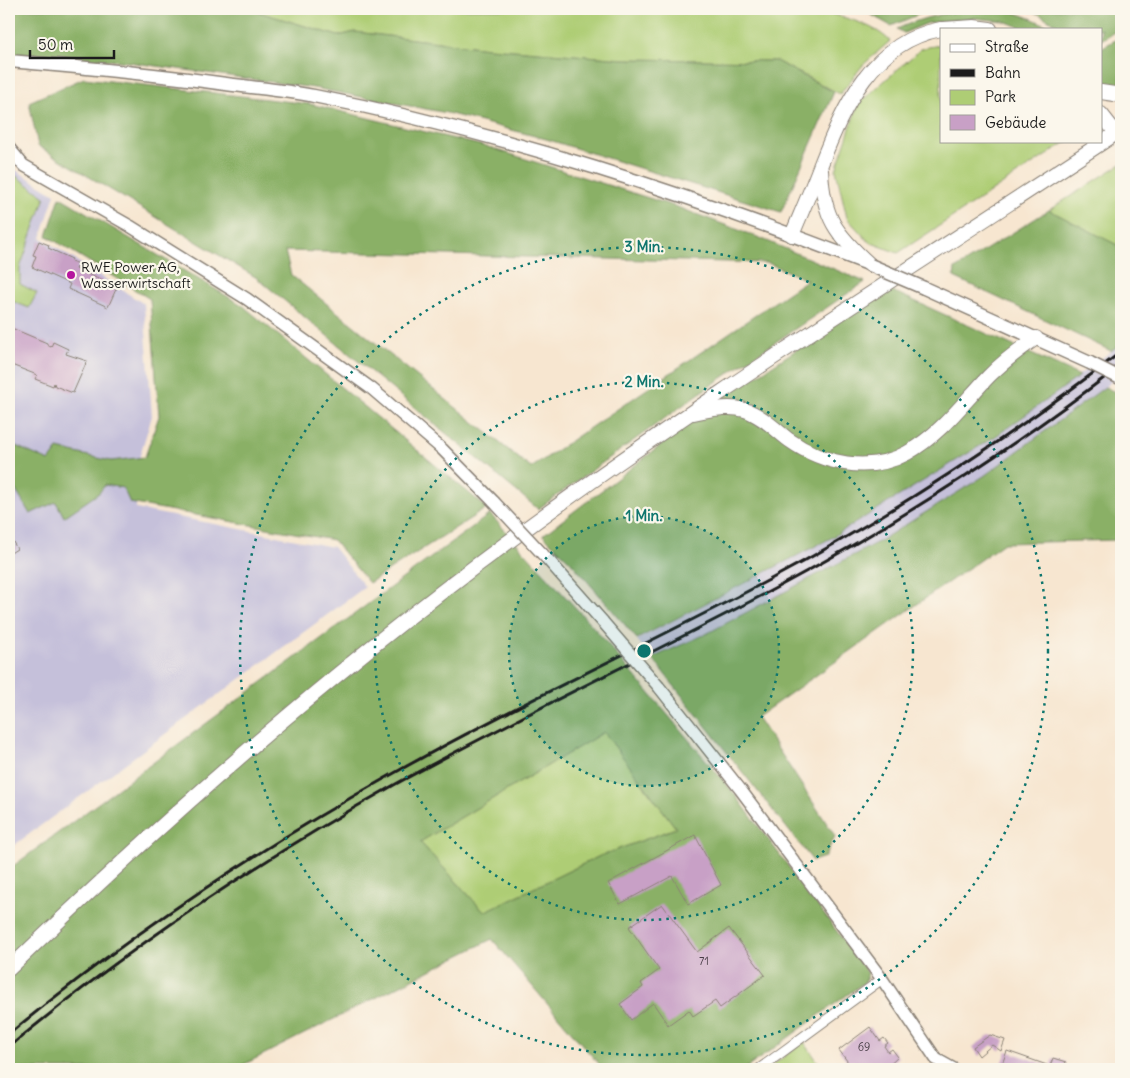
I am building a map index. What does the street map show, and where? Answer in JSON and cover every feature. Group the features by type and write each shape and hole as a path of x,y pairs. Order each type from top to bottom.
{"main road":[{"path":"954,28 978,28"},
{"path":"792,235 839,118 849,100 872,68 899,46 917,36 940,30"},
{"path":"9,61 120,70 313,95 492,136 608,172 792,235 870,265 1036,338 1120,379"},
{"path":"1102,92 1121,95"},
{"path":"9,969 160,828 342,671 505,544 687,414 1119,132 1102,115"},
{"path":"820,167 826,209 835,228 843,240 870,265"},
{"path":"687,414 732,408 746,411 815,455 846,464 866,465 885,462 905,454 936,433 990,376 1036,338"}],"street":[{"path":"9,148 23,165 130,226 247,299 372,389 442,449 550,562 659,687 740,789 882,979 936,1059 954,1069"},
{"path":"759,1069 882,979"}],"shaded area":[{"path":"9,161 17,171 55,194 41,238 144,304 152,416 140,455 136,509 333,547 365,587 9,849"},
{"path":"1121,344 1121,373 1105,387 984,476 878,542 706,634 652,658 637,640 831,538 996,436"}],"green space":[{"path":"9,9 249,9 338,36 355,32 488,48 623,59 776,61 834,92 781,212 546,139 447,113 314,88 121,61 9,54"},
{"path":"249,9 814,9 874,29 890,41 863,65 840,94 776,61 623,59 488,48 355,32 338,36"},
{"path":"852,9 932,9 891,26 866,12"},
{"path":"997,9 1022,15 1052,28 1022,28 1004,21 973,18 928,23 904,33 897,29 941,14"},
{"path":"1022,9 1121,9 1121,28 1102,39 1102,28 1062,28 1039,14"},
{"path":"1121,37 1121,87 1102,83 1102,47"},
{"path":"940,45 940,142 1066,142 898,253 869,242 847,218 836,170 858,104 922,48"},
{"path":"84,78 310,104 488,147 677,207 760,238 865,282 707,388 538,509 257,278 38,146 29,102","holes":["285,251 768,263 807,280 531,468 291,275"]},
{"path":"1121,164 1121,247 1049,210"},
{"path":"9,171 45,197 20,268 20,284 37,293 29,308 9,300"},
{"path":"60,197 242,305 487,508 369,583 333,540 130,503 123,488 105,485 99,493 64,517 56,502 30,514 9,479 9,443 49,461 58,449 111,461 145,457 159,416 150,299 47,236"},
{"path":"1049,210 1121,247 1121,344 1111,351 954,277 955,269"},
{"path":"888,289 1080,376 996,436 831,538 637,639 570,561 543,535 723,398"},
{"path":"1105,387 1121,395 1121,540 1004,543 757,717 835,836 825,857 813,861 652,658 706,634 878,542 984,476"},
{"path":"490,514 595,629 733,792 868,973 865,982 745,1069 603,1069 492,939 235,1069 9,1069 9,869","holes":["604,732 676,828 600,856 484,912 420,842"]},
{"path":"604,732 676,828 600,856 484,912 420,842"},
{"path":"804,1042 823,1069 767,1069"}],"building":[{"name":"RWE Power AG, Wasserwirtschaft","path":"39,241 49,245 48,248 79,264 76,269 117,287 108,307 68,289 70,284 32,267 36,256 33,255"},
{"path":"9,327 47,343 51,347 53,342 68,349 66,354 87,361 73,393 55,386 54,383 53,386 35,379 37,375 9,364"},
{"path":"9,535 17,549 9,554"},
{"path":"695,835 721,885 688,904 672,876 620,904 608,883"},
{"path":"662,904 697,952 729,928 765,975 720,1008 715,1001 693,1016 689,1010 668,1025 653,1003 631,1020 620,1004 643,987 641,983 659,970 629,927"},
{"path":"870,1027 880,1041 884,1038 888,1043 884,1046 888,1052 892,1049 898,1057 885,1069 853,1069 839,1050"},
{"path":"990,1035 1005,1040 1001,1051 992,1045 979,1056 973,1047"},
{"path":"1007,1051 1047,1065 1046,1069 1016,1069 1002,1064"},
{"path":"1053,1058 1066,1062 1064,1069 1050,1066"}],"railway":[{"path":"9,1034 99,963 146,929 193,896 290,834 436,750 722,605 815,555 906,501 994,444 1121,352"},
{"path":"9,1047 100,975 196,907 294,844 394,785 536,710 727,614 909,512 995,456 1121,365"}],"place":[{"name":"RWE Power AG, Wasserwirtschaft","path":"71,275"}]}
